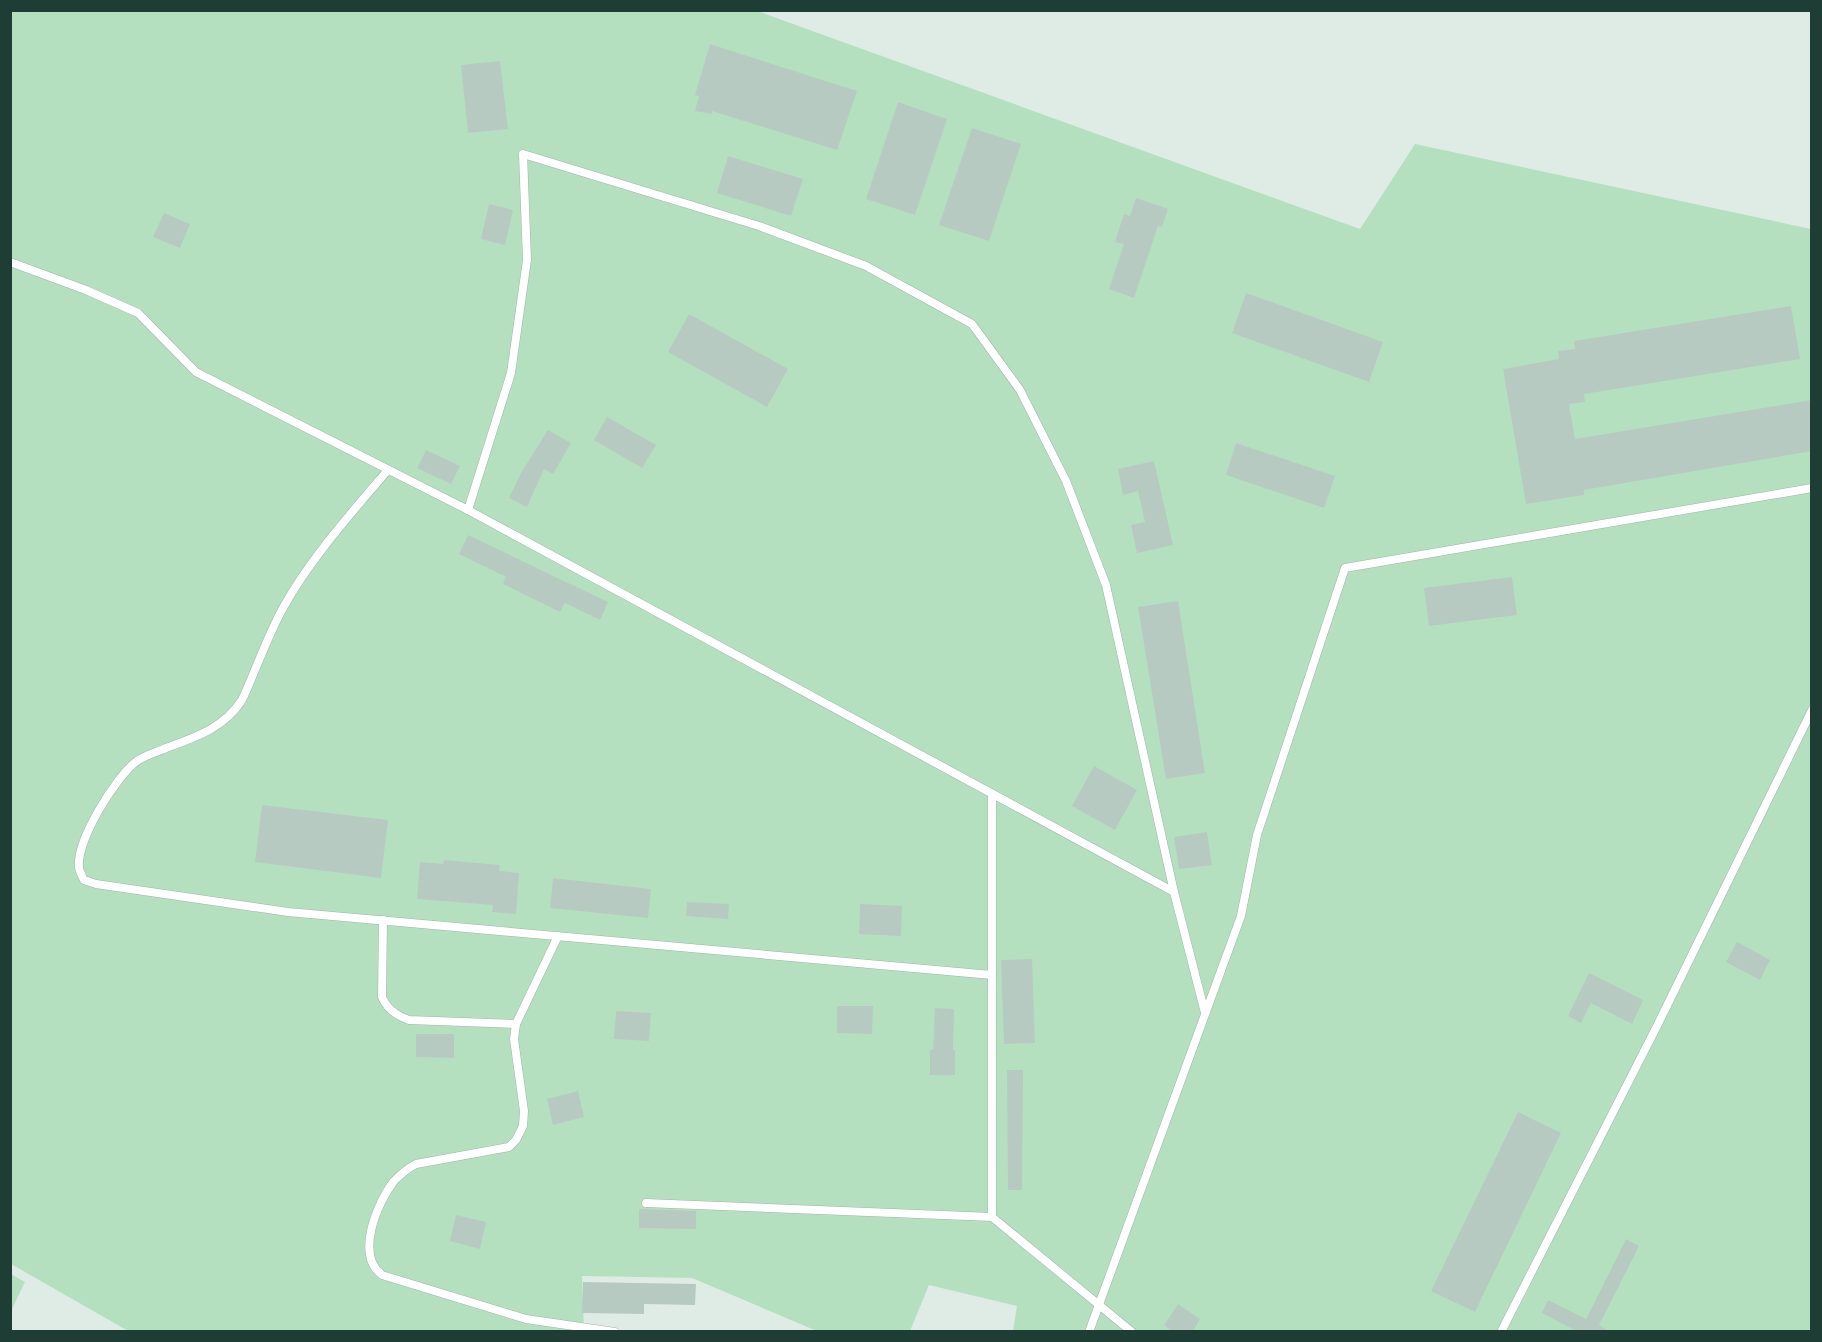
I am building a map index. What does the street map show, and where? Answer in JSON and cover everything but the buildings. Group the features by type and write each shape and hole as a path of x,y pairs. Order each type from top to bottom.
{"lane":[{"path":"468,510 511,373 527,260 523,154 759,226 866,266 972,324 1020,390 1066,482 1106,585 1174,892 1205,1013"},
{"path":"10,262 138,312 196,372 468,510 1174,892"},
{"path":"388,470 307,572 283,608 242,700 234,712 204,734 137,761 118,781 86,832 79,869 84,880 96,884 288,912 992,975"},
{"path":"1089,1332 1241,916 1257,835 1345,568 1812,488"},
{"path":"1501,1332 1657,1026 1812,710"},
{"path":"992,794 992,1217"},
{"path":"383,920 382,997 385,1004 399,1016 409,1020 516,1024"},
{"path":"558,936 516,1024 514,1039 524,1111 523,1126 516,1140 509,1147 416,1164 406,1170 394,1182 376,1213 369,1241 369,1259 382,1275 526,1319 615,1332"},
{"path":"646,1203 992,1217 1132,1332"}],"green space":[{"path":"11,11 757,11 1360,229 1415,144 1811,229 1811,1331 1013,1331 1017,1306 929,1285 910,1331 819,1332 692,1278 582,1276 584,1331 130,1332 11,1264"},
{"path":"11,1274 25,1282 11,1311"}]}
